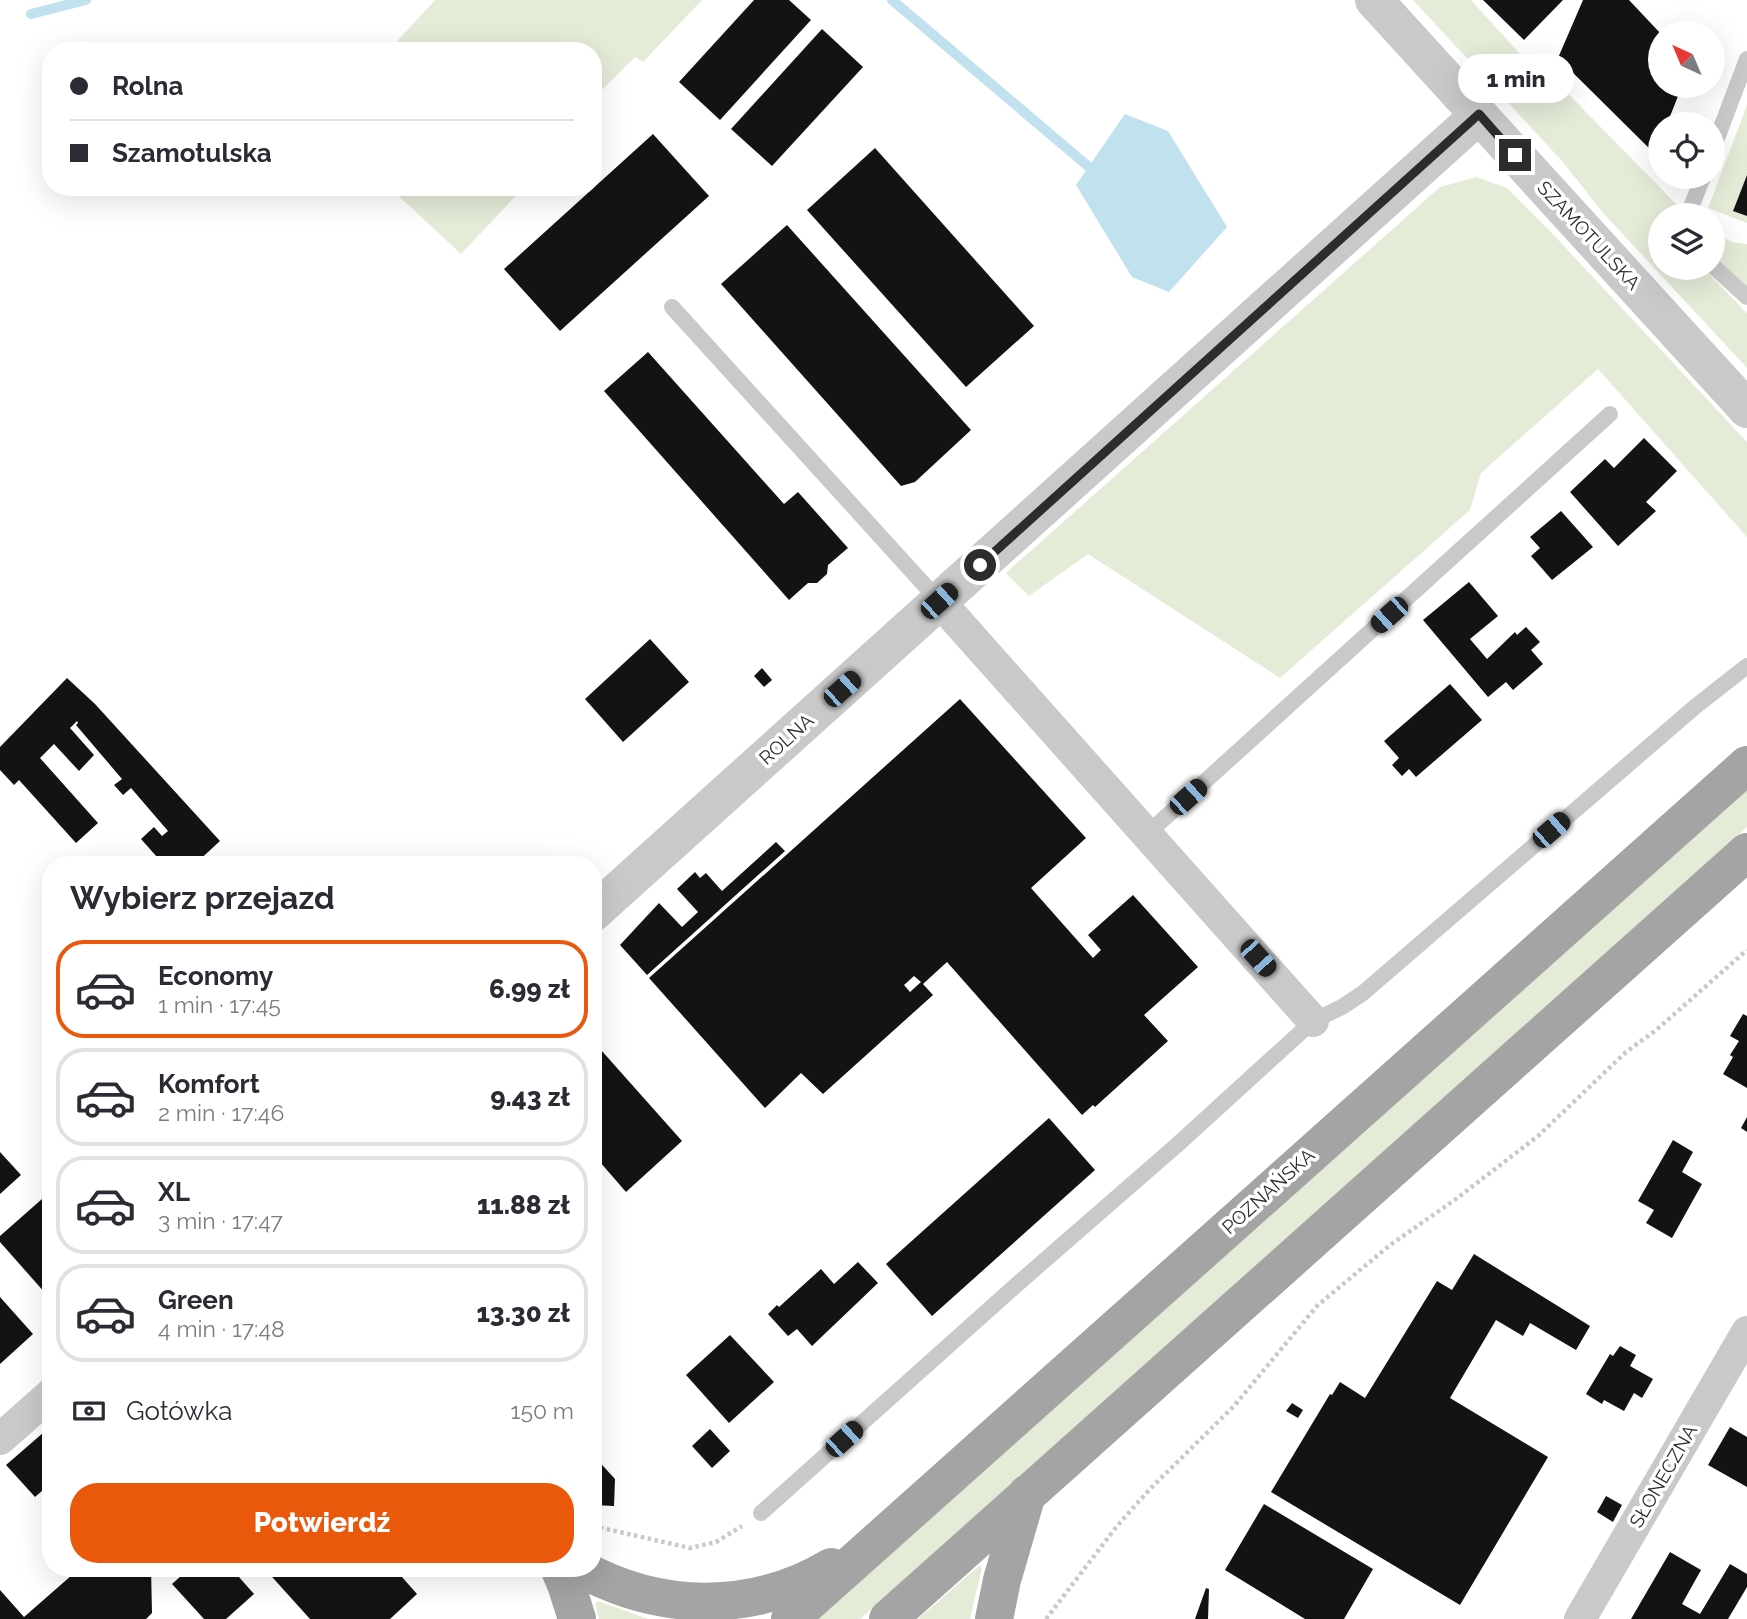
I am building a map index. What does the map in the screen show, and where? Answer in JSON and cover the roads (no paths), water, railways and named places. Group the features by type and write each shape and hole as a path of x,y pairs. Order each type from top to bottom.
{"main road":[{"name":"POZNAŃSKA","path":"790,1619 1747,765"},
{"path":"888,1619 1747,852"},
{"path":"994,1619 1002,1580 1027,1494"},
{"path":"599,1577 658,1598 704,1603 733,1601 777,1591 805,1581 855,1552 905,1517"},
{"path":"563,1577 577,1619"}],"street":[{"name":"SZAMOTULSKA","path":"1374,0 1747,409"},
{"name":"ROLNA","path":"602,905 1479,114"},
{"path":"939,601 1313,1021"},
{"name":"SŁONECZNA","path":"1580,1619 1747,1332"},
{"path":"0,1439 42,1402"}],"lane":[{"path":"1725,117 1747,59"},
{"path":"1725,277 1747,298"},
{"path":"671,307 939,601"},
{"path":"1147,834 1610,414"},
{"path":"761,1513 1313,1021 1363,993 1666,732 1747,666"}],"water":[{"path":"1125,114 1168,131 1227,227 1169,292 1132,277 1076,185"}],"waterway":[{"path":"31,14 86,0"},
{"path":"892,0 1089,167"}]}
